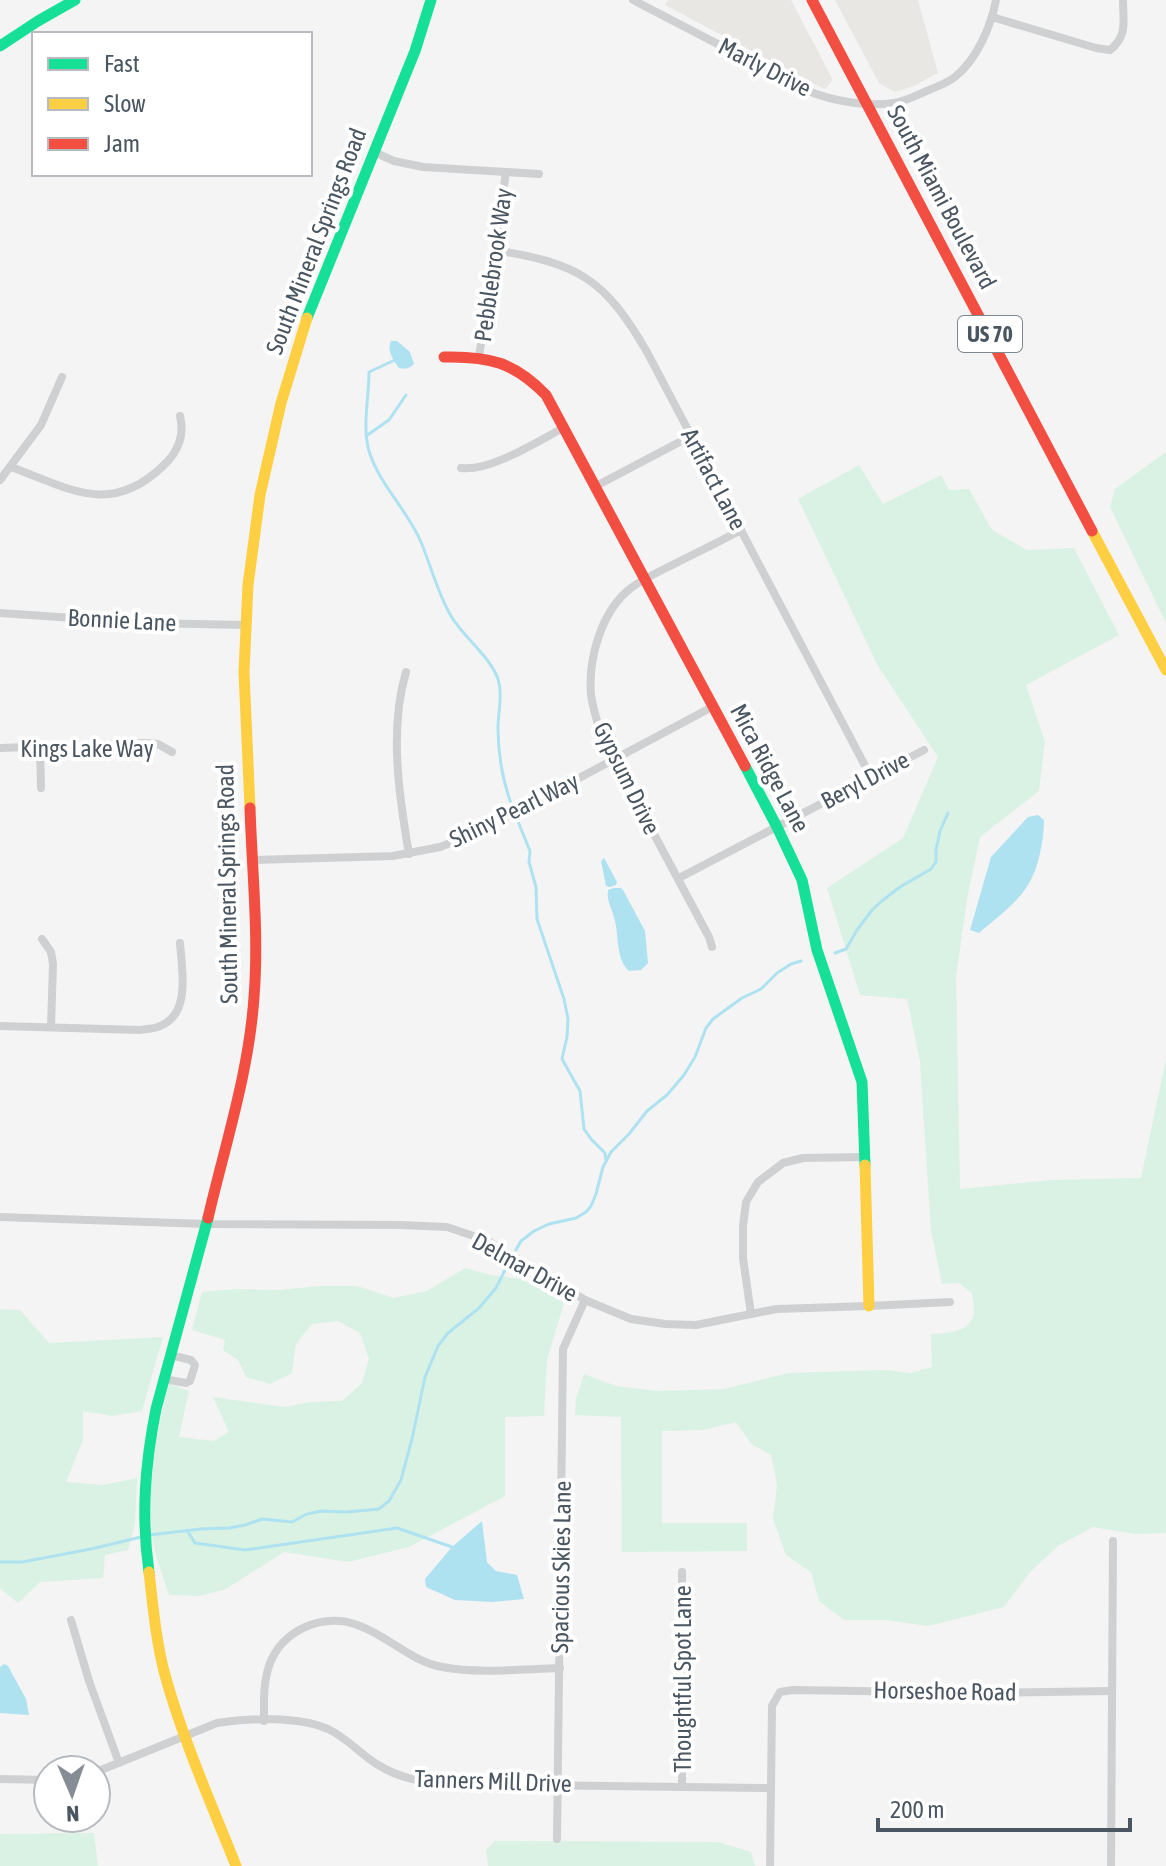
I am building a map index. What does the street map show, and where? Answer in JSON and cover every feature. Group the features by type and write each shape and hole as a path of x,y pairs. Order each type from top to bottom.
{"main road":[{"path":"0,46 75,0"},
{"name":"South Mineral Springs Road","path":"236,1866 185,1735 160,1657 145,1535 147,1456 241,1077 253,1009 256,959 245,700 245,625 260,495 287,380 312,304 415,51 431,0"},
{"name":"South Miami Boulevard","path":"812,0 1165,666"},
{"name":"Mica Ridge Lane","path":"444,357 479,357 519,369 546,395 777,827 802,880 817,950 862,1082 869,1306"}],"street":[{"name":"Marly Drive","path":"633,0 808,91 823,97 868,104 901,101 953,79 972,59 992,17 996,0"},
{"path":"992,17 1110,50 1120,42 1123,34 1123,0"},
{"path":"374,152 394,161 423,167 539,174"},
{"name":"Pebblebrook Way","path":"479,357 506,172"},
{"name":"Artifact Lane","path":"495,250 544,259 571,268 613,300 628,320 871,777"},
{"path":"0,480 41,425 62,377"},
{"path":"11,467 78,492 103,496 124,491 148,480 173,456 181,436 180,416"},
{"path":"461,468 472,470 489,465 565,427"},
{"path":"596,486 691,436"},
{"name":"Gypsum Drive","path":"712,947 679,878 602,737 591,696 593,663 612,606 628,590 741,530"},
{"name":"Bonnie Lane","path":"0,613 147,623 245,625"},
{"path":"406,672 401,688 398,749 409,854"},
{"name":"Shiny Pearl Way","path":"252,860 393,856 440,847 480,831 712,707"},
{"name":"Kings Lake Way","path":"0,748 145,743 158,744 172,752"},
{"path":"40,747 41,788"},
{"name":"Beryl Drive","path":"679,878 924,750"},
{"path":"42,939 51,952 53,964 51,1027"},
{"path":"0,1026 140,1030 160,1026 174,1016 181,1001 180,943"},
{"path":"751,1314 743,1258 743,1226 746,1202 758,1182 783,1163 803,1158 864,1157"},
{"name":"Delmar Drive","path":"0,1217 447,1227 488,1241 585,1300 631,1319 665,1324 696,1325 776,1309 950,1302"},
{"name":"Spacious Skies Lane","path":"557,1839 563,1349 585,1300"},
{"path":"164,1379 186,1383 193,1373 195,1365 191,1360 170,1355"},
{"path":"1111,1866 1113,1541"},
{"name":"Thoughtful Spot Lane","path":"682,1572 682,1786"},
{"path":"71,1620 119,1763"},
{"path":"264,1721 265,1682 270,1662 291,1635 317,1622 335,1620 358,1624 416,1658 440,1667 462,1670 560,1668"},
{"name":"Horseshoe Road","path":"770,1866 772,1706 780,1692 1111,1691"},
{"name":"Tanners Mill Drive","path":"112,1766 217,1723 301,1722 329,1729 386,1770 420,1781 444,1784 771,1788"},
{"path":"0,1779 32,1780"}],"shaded area":[{"path":"668,0 791,0 833,80 825,89 814,84 665,5"},
{"path":"835,0 918,0 938,73 895,92 879,83"}],"green space":[{"path":"1166,452 1166,623 1110,507 1115,489"},
{"path":"859,465 883,504 941,475 949,490 969,489 992,530 1027,550 1074,548 1119,635 1026,685 1045,742 1039,791 980,837 956,977 960,1189 1051,1180 1141,1178 1166,1059 1166,1533 1135,1534 1093,1527 1058,1546 1031,1571 1004,1607 929,1626 885,1620 844,1620 819,1601 811,1572 786,1555 773,1519 777,1485 771,1455 751,1444 736,1422 703,1430 662,1431 662,1523 747,1523 747,1551 622,1552 621,1417 575,1415 576,1399 584,1374 616,1386 657,1391 724,1389 788,1373 886,1370 911,1373 932,1367 931,1334 963,1328 972,1319 972,1293 959,1283 942,1284 931,1231 920,1062 907,999 860,995 827,888 903,838 938,757 878,666 798,499"},
{"path":"465,1268 522,1279 564,1303 547,1360 544,1416 505,1417 505,1496 409,1547 348,1562 284,1552 226,1589 200,1596 169,1595 154,1546 151,1486 169,1384 189,1391 179,1437 214,1441 229,1432 213,1397 284,1407 342,1401 362,1383 369,1359 360,1333 338,1321 312,1324 296,1344 292,1373 270,1384 246,1377 238,1360 223,1350 225,1340 192,1330 202,1292 357,1286 394,1298 427,1291"},
{"path":"0,1309 20,1310 49,1343 163,1337 142,1411 112,1416 83,1411 83,1440 66,1482 103,1485 137,1478 135,1524 128,1550 105,1555 103,1578 40,1582 18,1603 0,1588"},
{"path":"0,1834 94,1834 98,1866 0,1866"},
{"path":"495,1841 718,1842 751,1852 755,1866 488,1866 486,1850"}],"water":[{"path":"391,341 397,341 410,352 414,364 399,368 390,352"},
{"path":"1038,815 1044,820 1043,837 1030,881 1016,901 979,933 970,930 991,857 1028,817"},
{"path":"604,858 617,882 610,887 606,886 601,861"},
{"path":"608,890 623,890 645,931 648,963 641,970 629,971 622,961 608,898"},
{"path":"482,1521 487,1562 496,1571 517,1575 524,1599 492,1602 455,1600 426,1587 425,1579 452,1547"},
{"path":"4,1664 26,1699 29,1715 0,1713 0,1667"}],"waterway":[{"path":"397,359 369,372 366,422 369,451 425,551 451,616 489,662 498,679 499,748 512,806"},
{"path":"366,436 389,420 406,395"},
{"path":"835,953 846,949 872,910 883,900 931,869 936,862 940,831 948,813"},
{"path":"517,819 530,851 537,919 568,1019 562,1059 580,1091 584,1129 605,1153 606,1160"},
{"path":"516,1250 521,1241 534,1231 586,1212 611,1152 684,1075 713,1019 742,998 761,989 777,973 801,961"},
{"path":"149,1535 229,1528 262,1519 292,1522 322,1511 379,1509 389,1501 401,1480 425,1377 438,1346 496,1288 509,1262"},
{"path":"188,1532 195,1543 245,1550 397,1528 452,1547"},
{"path":"0,1562 22,1562 141,1537"}],"traffic: fast":[{"path":"0,46 75,0"},
{"path":"307,318 415,51 431,0"},
{"path":"745,766 802,880 817,950 862,1082 865,1165"},
{"path":"149,1572 145,1510 152,1430 208,1218"}],"traffic: slow":[{"path":"250,808 244,672 248,585 260,495 281,403 307,318"},
{"path":"1092,531 1166,670"},
{"path":"865,1165 869,1306"},
{"path":"149,1572 157,1637 172,1699 236,1866"}],"traffic: jam":[{"path":"812,0 1092,531"},
{"path":"444,357 500,363 523,375 546,395 745,766"},
{"path":"208,1218 242,1081 254,997 256,950 250,808"}]}
